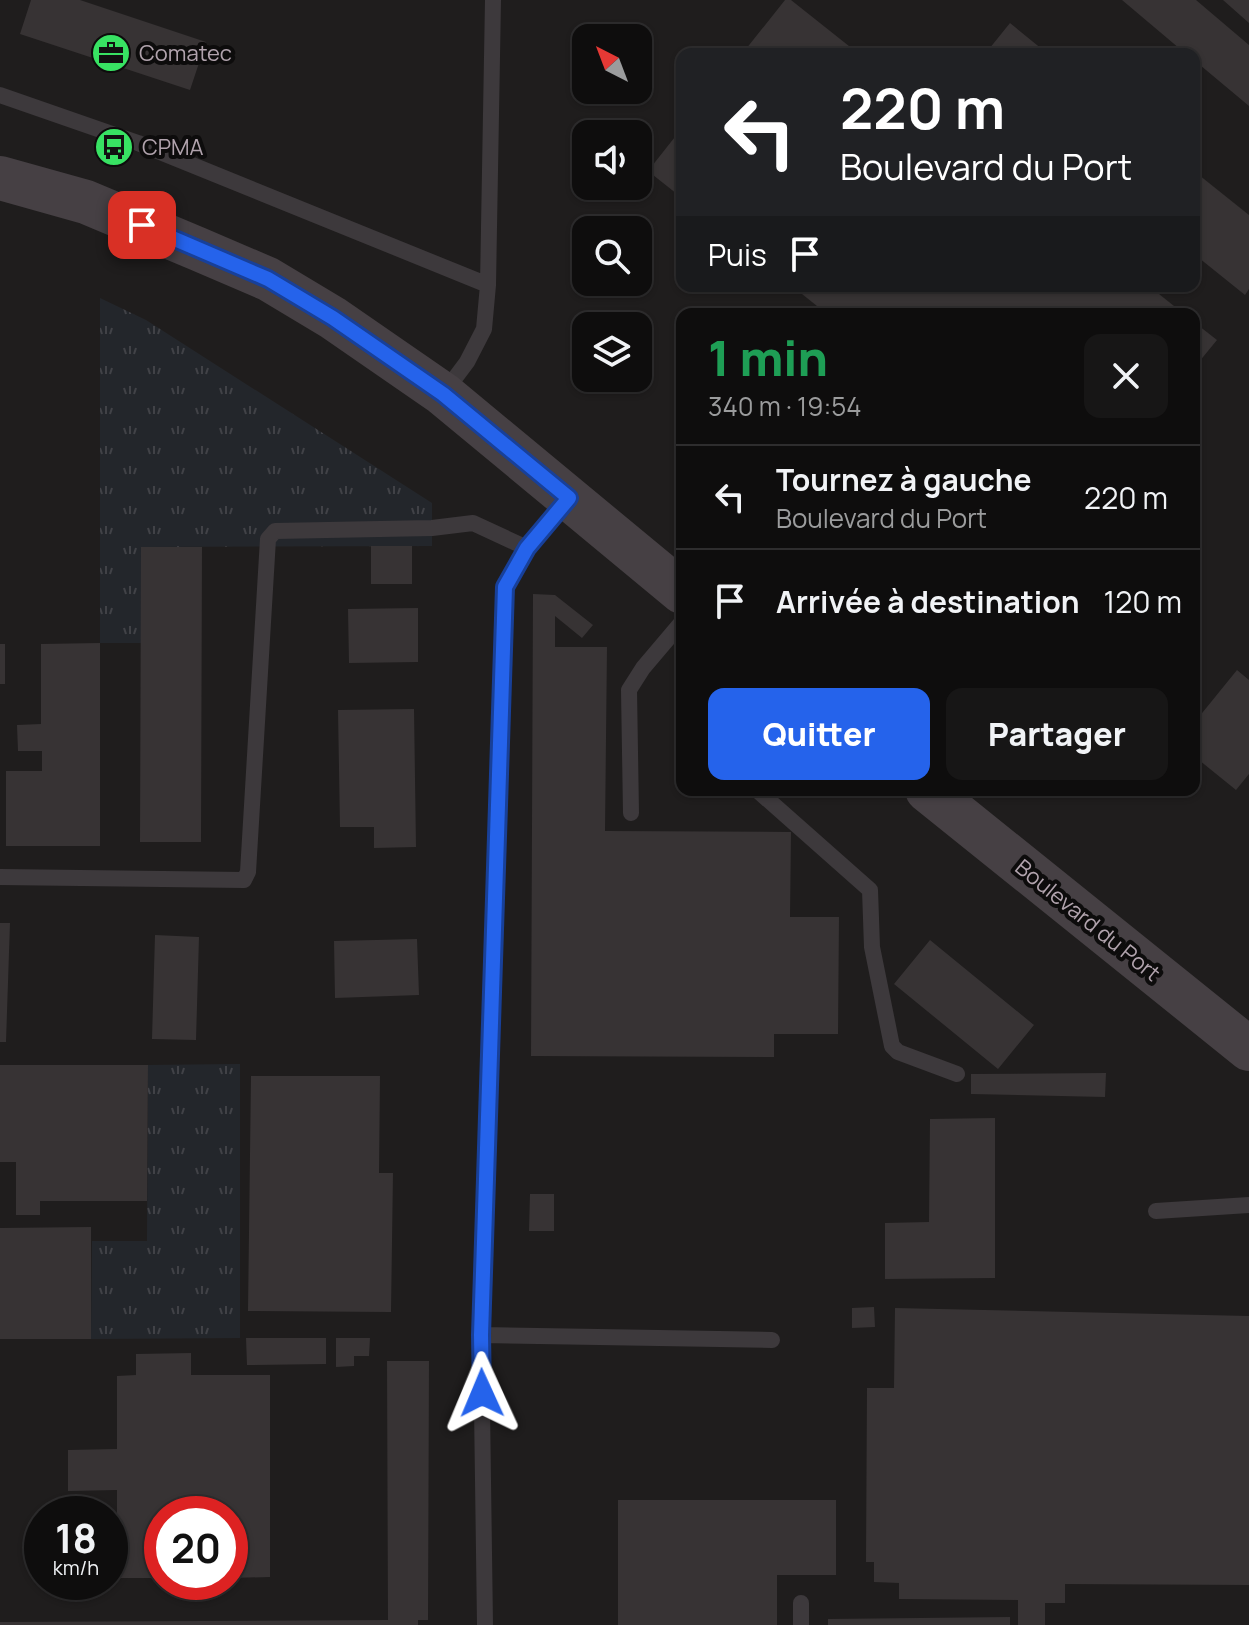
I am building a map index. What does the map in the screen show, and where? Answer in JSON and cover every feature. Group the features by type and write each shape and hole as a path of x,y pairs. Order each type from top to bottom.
{"main road":[{"path":"0,178 86,202 268,279 333,318 443,394 676,587"},
{"name":"Boulevard du Port","path":"934,796 1249,1049"}],"lane":[{"path":"443,394 467,362 484,329 488,285 493,0"},
{"path":"0,95 138,143 488,285"},
{"path":"485,1625 481,1335 505,587 527,548 569,498"},
{"path":"0,877 244,880 248,872 268,539 275,531 432,528 473,523 527,548"},
{"path":"631,813 629,690 676,629"},
{"path":"764,796 870,890 872,947 892,1046 898,1052 957,1074"},
{"path":"1156,1211 1249,1205"},
{"path":"481,1335 772,1340"},
{"path":"801,1603 801,1625"}],"shaded area":[{"path":"0,0 1249,0 1249,1625 0,1625"}],"green space":[{"path":"100,298 146,320 432,503 432,546 142,547 141,643 100,643"},
{"path":"240,1064 240,1338 91,1339 92,1241 147,1241 148,1065"}],"building":[{"path":"31,0 80,0 206,42 190,90 20,34"},
{"path":"785,0 791,0 851,48 747,48"},
{"path":"1122,0 1196,0 1249,45 1249,106 1200,65 1200,48 1179,48"},
{"path":"1223,0 1249,0 1249,23"},
{"path":"1010,23 1041,48 990,48"},
{"path":"676,136 676,193 652,174 652,166"},
{"path":"1200,176 1249,215 1249,289 1245,295 1200,259"},
{"path":"800,292 1156,292 1176,308 820,308"},
{"path":"1200,327 1217,340 1200,361"},
{"path":"371,546 412,546 412,584 371,584"},
{"path":"141,547 202,547 201,842 140,842"},
{"path":"533,594 555,595 593,625 582,638 555,616 555,647 607,647 605,831 791,832 790,917 839,917 838,1034 774,1034 774,1057 531,1056"},
{"path":"418,608 418,662 349,663 348,609"},
{"path":"100,643 100,846 6,846 6,771 42,771 42,751 18,751 17,725 41,724 41,644"},
{"path":"0,644 5,644 5,684 0,684"},
{"path":"1237,670 1249,680 1249,774 1236,790 1200,761 1200,716"},
{"path":"414,709 416,847 374,848 374,827 340,827 338,710"},
{"path":"0,923 10,923 6,1042 0,1042"},
{"path":"155,935 199,937 196,1040 152,1039"},
{"path":"417,939 419,995 335,998 334,941"},
{"path":"930,940 1034,1025 998,1069 894,984"},
{"path":"0,1065 148,1065 147,1201 40,1201 40,1215 16,1215 16,1162 0,1162"},
{"path":"1106,1073 1105,1097 971,1094 971,1074"},
{"path":"251,1076 380,1076 379,1173 393,1173 391,1312 248,1311"},
{"path":"995,1118 995,1278 885,1279 885,1223 929,1222 930,1119"},
{"path":"530,1194 554,1194 554,1231 529,1231"},
{"path":"91,1227 91,1339 0,1339 0,1228"},
{"path":"874,1307 875,1327 852,1328 852,1308"},
{"path":"895,1308 1249,1316 1249,1585 1065,1584 1065,1603 1045,1603 1045,1625 1018,1625 1018,1600 899,1599 899,1583 874,1582 874,1562 866,1562 867,1388 894,1388"},
{"path":"246,1338 326,1338 326,1364 247,1365"},
{"path":"336,1338 370,1338 369,1356 354,1356 354,1366 336,1367"},
{"path":"191,1353 191,1375 270,1375 270,1577 248,1578 248,1496 144,1496 144,1578 128,1578 128,1496 117,1496 117,1490 68,1491 68,1450 117,1449 117,1376 136,1375 136,1354"},
{"path":"387,1361 429,1361 428,1620 418,1620 418,1625 0,1625 0,1622 388,1620"},
{"path":"618,1500 836,1500 836,1575 777,1575 777,1625 618,1625"},
{"path":"1010,1617 1010,1625 828,1625 828,1619"}],"place":[{"name":"Comatec","path":"111,53"},
{"name":"CPMA","path":"114,147"}],"route":[{"path":"142,225 268,279 333,318 443,394 569,498 527,548 505,587 481,1335 482,1393"}]}
